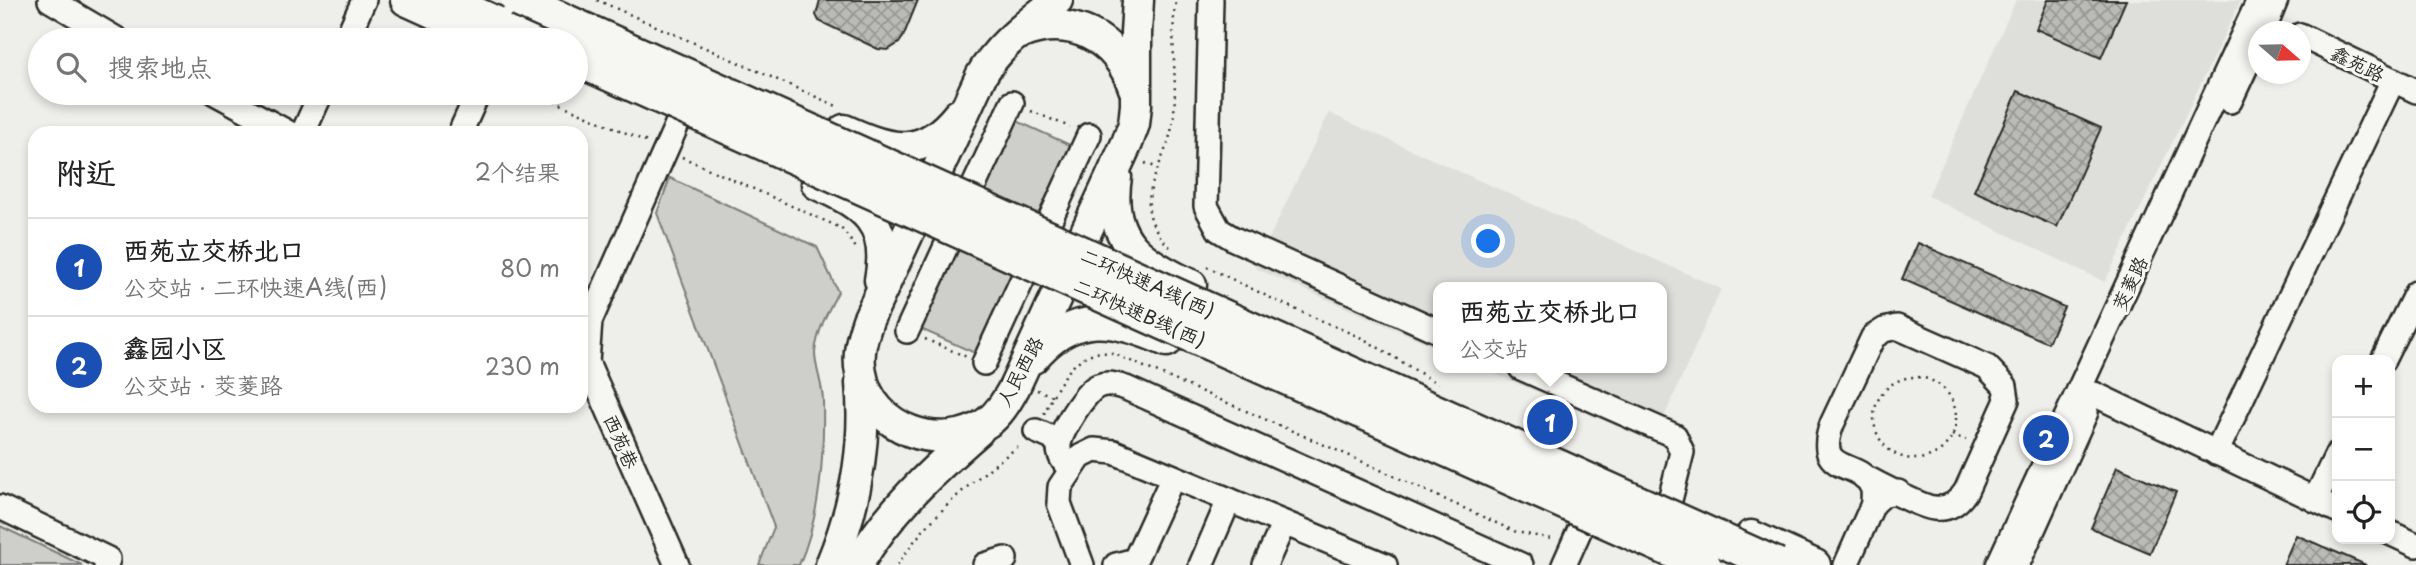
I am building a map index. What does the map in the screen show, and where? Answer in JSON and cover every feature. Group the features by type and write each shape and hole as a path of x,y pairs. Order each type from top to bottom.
{"highway":[{"path":"444,0 507,28"},
{"name":"二环快速A线(西)","path":"518,0 580,28"},
{"name":"二环快速A线(西)","path":"588,31 1777,565"},
{"name":"二环快速B线(西)","path":"588,64 1703,565"}],"main road":[{"path":"407,0 469,28"},
{"path":"459,0 522,28"},
{"path":"555,0 877,144 897,148 915,147 946,130 964,107 981,76"},
{"name":"人民西路","path":"1057,0 991,57 861,340 859,358 863,383 875,404 886,416 906,429 929,437 961,436 976,430 1023,388 1136,153 1134,124 1138,0"},
{"name":"人民西路","path":"1004,44 1018,34 1050,25 1066,26 1096,37 1109,47 1129,72 1136,105"},
{"path":"588,81 852,201 873,220 880,236 883,262 878,290 868,320"},
{"path":"771,164 790,164 807,150 811,140 811,128 807,118 797,109"},
{"path":"1136,153 1118,167 1114,200 1119,228 1135,252 1159,270 1815,565"},
{"path":"1023,388 1033,357 1056,336 1083,324 1102,321 1133,326 1260,383 1577,535 1666,565"},
{"path":"1260,383 1245,368 1245,346 1259,329 1285,327"},
{"path":"831,565 851,509 861,456 863,413 859,358"},
{"path":"857,565 874,538 905,500 990,420"}],"street":[{"path":"50,0 98,28"},
{"path":"351,28 364,0"},
{"path":"1211,0 1206,206 1219,230 1433,329"},
{"name":"茭菱路","path":"1997,565 2267,13"},
{"name":"鑫苑路","path":"2311,40 2416,91"},
{"name":"茭菱路","path":"2017,565 2248,65"},
{"path":"2216,453 2393,80"},
{"path":"907,331 1012,103"},
{"path":"237,105 276,126"},
{"path":"306,126 316,105"},
{"path":"463,126 473,105"},
{"name":"西苑巷","path":"588,348 590,321 678,122"},
{"path":"984,363 1089,135"},
{"path":"2385,355 2416,293"},
{"path":"1897,327 1987,367 2005,386 2007,400 1959,502 1946,508 1933,509 1864,477 1834,461 1827,450 1827,437 1873,337 1884,330 1897,327"},
{"name":"西苑巷","path":"588,364 677,565"},
{"path":"1532,373 1675,436 1682,452 1670,500"},
{"path":"1070,470 1062,460 1059,441 1085,395 1098,386 1111,384 1521,565"},
{"path":"2094,394 2332,508"},
{"path":"1035,432 1059,441"},
{"path":"1082,565 1059,503 1060,487 1080,457 1094,450 1114,453 1284,523 1338,556 1385,565"},
{"path":"2315,500 2332,464"},
{"path":"1116,565 1135,560 1173,477"},
{"path":"1864,477 1873,487 1873,504"},
{"path":"1846,565 1873,504 1884,494 1898,492"},
{"path":"1201,565 1229,500"},
{"path":"0,508 108,559 106,565"},
{"path":"1265,565 1284,523"},
{"path":"1564,565 1577,535"},
{"path":"2395,536 2416,545"}],"path":[{"path":"597,0 846,110"},
{"path":"1012,103 1089,135"},
{"path":"563,105 841,228 860,256"},
{"path":"1136,153 1158,168"},
{"path":"907,331 984,363"},
{"path":"897,565 937,514 971,482 1035,432 1053,396 1076,363 1093,354 1112,353 1350,456 1516,532 1577,535"},
{"path":"1914,376 1933,380 1948,393 1953,402 1956,421 1954,431 1944,448 1936,454 1917,460 1897,456 1882,443 1874,424 1880,396 1894,382 1904,378 1914,376"},
{"path":"1023,388 1053,396"}],"shaded area":[{"path":"2016,0 2241,0 2105,282 1928,196"},
{"path":"1329,113 1721,289 1653,442 1494,373 1667,373 1667,282 1433,282 1433,346 1255,268"},
{"path":"1008,117 1070,145 977,354 914,326"},
{"path":"670,178 817,247 838,292 816,345 815,359 823,401 822,463 817,505 799,565 759,565 774,527 657,213"},
{"path":"0,526 82,565 0,565"}],"building":[{"path":"820,0 918,0 903,37 888,50 878,49 819,21 816,15"},
{"path":"2048,0 2126,0 2101,58 2036,29"},
{"path":"2018,91 2101,128 2057,227 1974,191"},
{"path":"1918,243 2064,307 2048,343 1902,279"},
{"path":"2117,467 2176,492 2150,553 2091,528"},
{"path":"2296,535 2366,565 2283,565"}],"place":[{"name":"西苑立交桥北口","path":"1550,422"},
{"name":"鑫园小区","path":"2046,438"}]}
